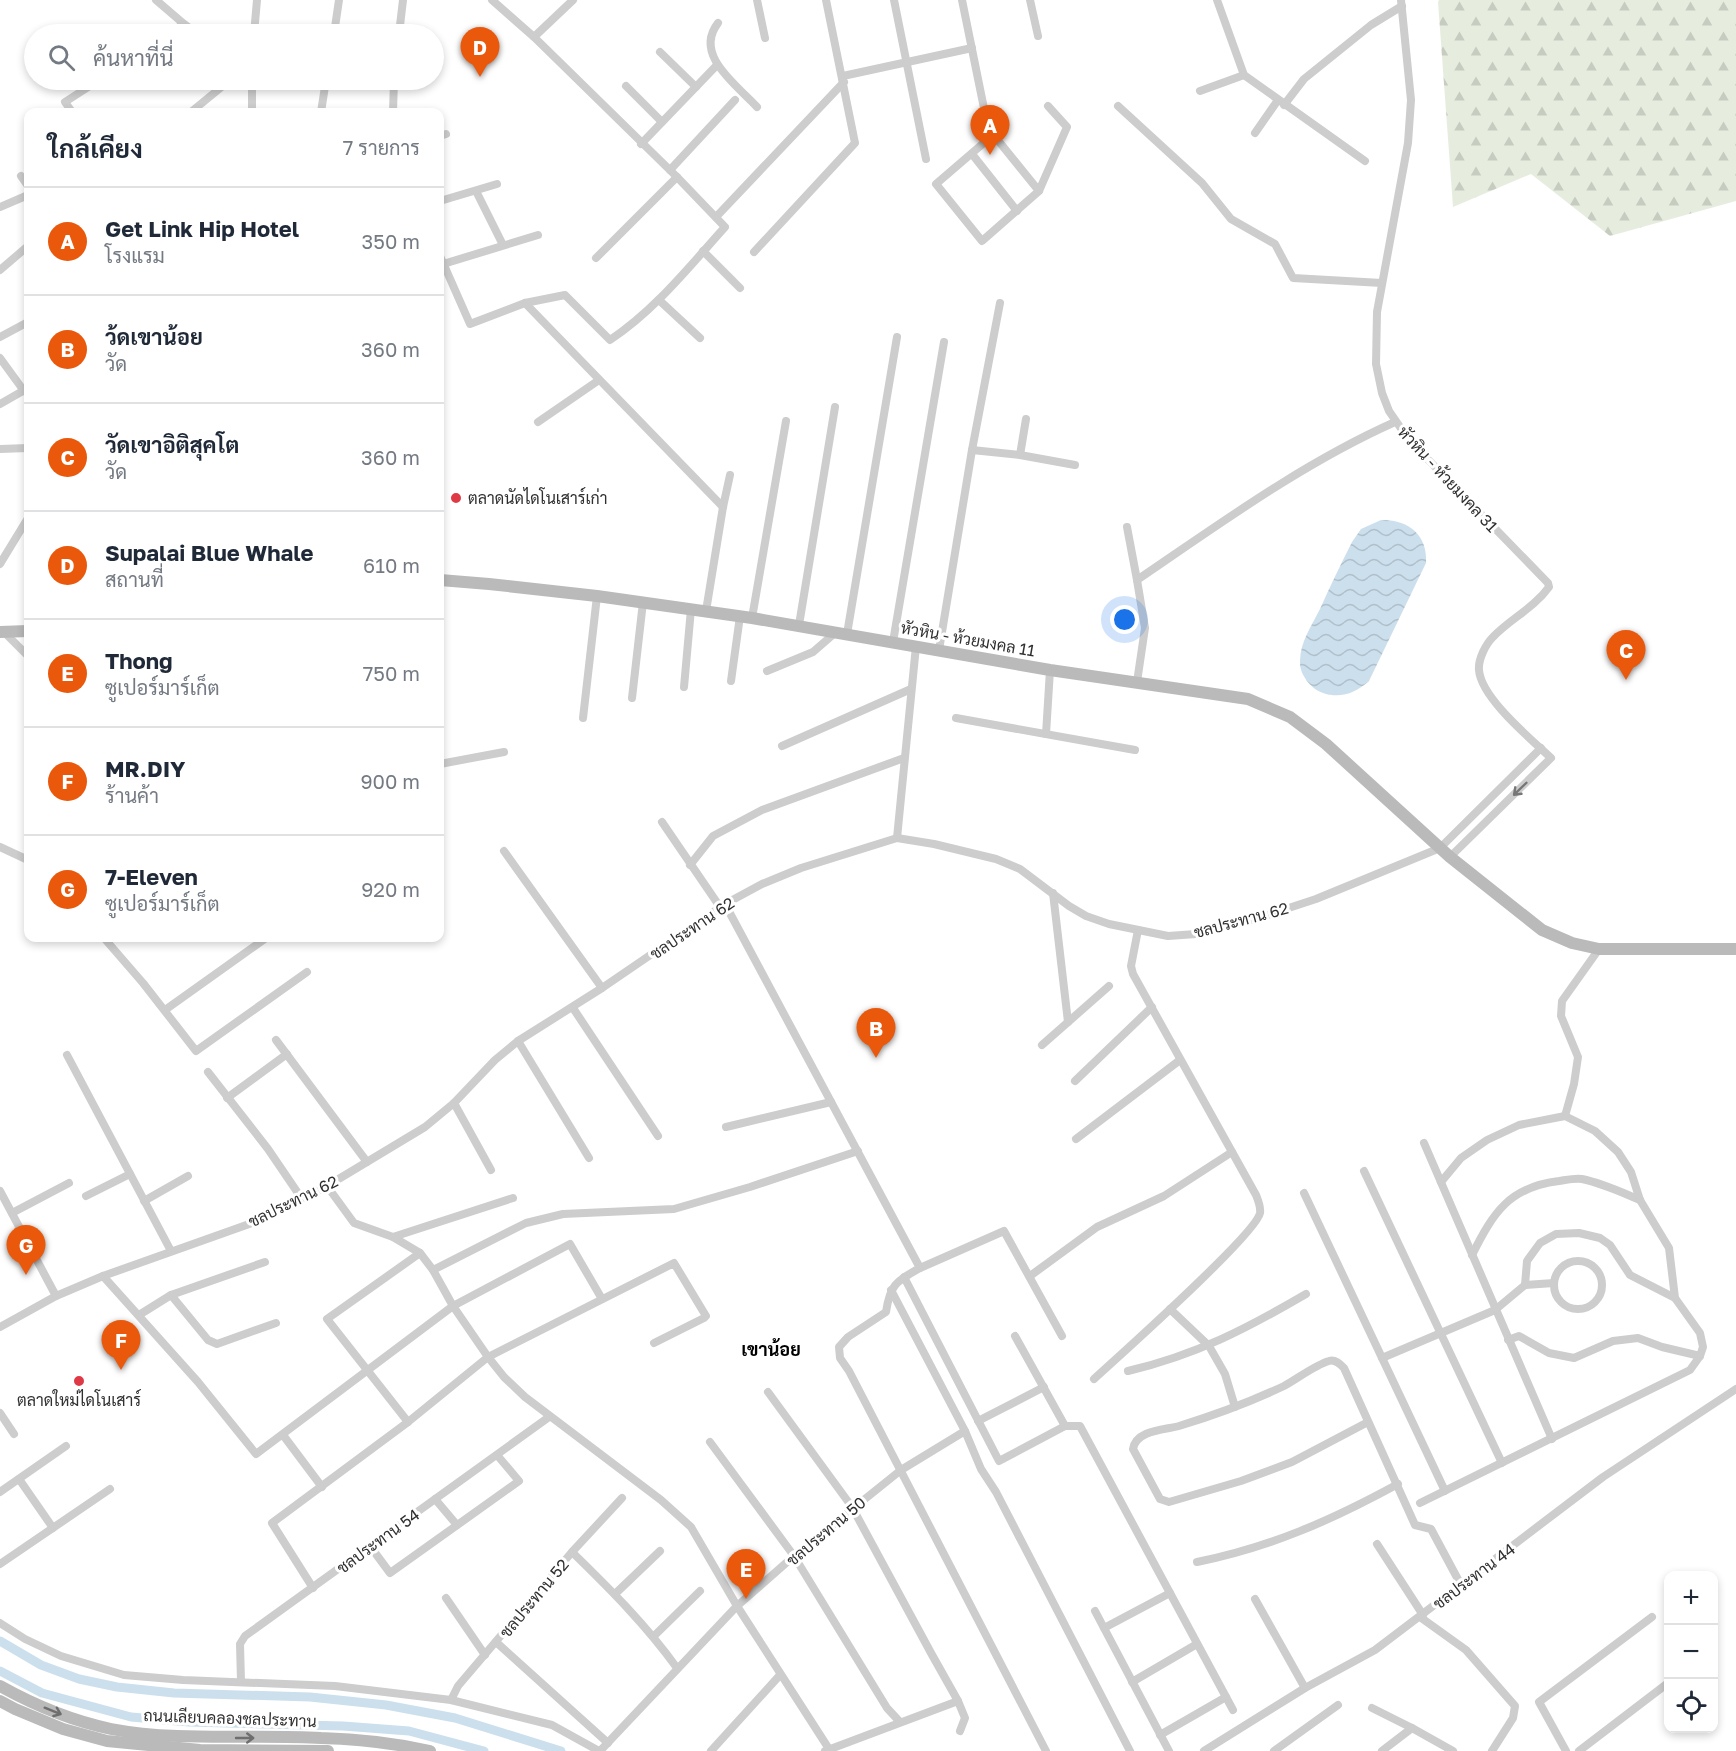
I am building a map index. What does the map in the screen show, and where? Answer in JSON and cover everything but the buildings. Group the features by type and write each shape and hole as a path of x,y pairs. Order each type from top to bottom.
{"street":[{"path":"156,0 184,24"},
{"path":"255,24 257,0"},
{"path":"335,24 339,0"},
{"path":"400,24 404,0"},
{"path":"444,268 470,324 525,303 565,295 610,340 635,323 725,227 534,37 492,0"},
{"path":"534,37 573,0"},
{"path":"757,0 765,38"},
{"path":"754,252 855,143 826,0"},
{"path":"894,0 926,159"},
{"path":"962,0 991,132 1039,191"},
{"path":"1030,0 1038,36"},
{"path":"1216,0 1244,75 1365,161"},
{"path":"1255,133 1304,79 1401,3"},
{"name":"หัวหิน - ห้วยมงคล 31","path":"1401,3 1410,100 1408,143 1377,312 1376,364 1382,393 1395,422 1428,460 1548,583 1549,587 1537,601 1492,637 1481,656 1478,668 1480,677 1496,705 1541,748"},
{"path":"718,23 709,42 717,65 757,107"},
{"path":"716,217 843,79 972,48"},
{"path":"660,52 696,87"},
{"path":"641,144 717,65"},
{"path":"1200,91 1244,75"},
{"path":"626,86 662,123"},
{"path":"69,108 65,102 84,90"},
{"path":"196,108 218,90"},
{"path":"252,90 252,108"},
{"path":"322,108 324,90"},
{"path":"393,108 394,90"},
{"path":"596,258 673,174 735,100"},
{"path":"991,132 972,154 936,184 982,241 1039,191 1067,126 1048,106"},
{"path":"1118,106 1202,183 1231,219 1275,244 1293,278 1382,283"},
{"path":"972,154 1017,211"},
{"path":"21,176 24,180"},
{"path":"444,200 497,184"},
{"path":"476,191 503,245"},
{"path":"0,207 24,197"},
{"path":"444,261 538,235"},
{"path":"0,270 24,249"},
{"path":"704,251 740,288"},
{"path":"658,300 700,338"},
{"path":"525,303 723,507"},
{"path":"939,650 972,450 1000,303"},
{"path":"0,337 24,324"},
{"path":"767,671 813,652 842,633 897,337"},
{"path":"893,642 944,342"},
{"path":"0,358 24,388"},
{"path":"537,422 599,380"},
{"path":"0,404 24,391"},
{"path":"800,625 835,407"},
{"path":"1020,454 1026,419"},
{"path":"731,681 786,421"},
{"path":"1137,580 1266,492 1353,441 1395,422"},
{"path":"0,449 24,448"},
{"path":"972,450 1020,454 1075,465"},
{"path":"706,611 730,475"},
{"path":"0,564 24,525"},
{"path":"1127,527 1145,628 1137,682"},
{"name":"หัวหิน - ห้วยมงคล 11","path":"444,580 597,596 706,611 800,625 1050,670 1248,699 1290,717 1326,744 1450,857 1542,930 1572,944 1599,950 1736,949"},
{"path":"583,718 597,596"},
{"path":"632,698 643,602"},
{"path":"684,687 691,609"},
{"path":"2,632 24,631"},
{"path":"2,632 24,652"},
{"path":"897,838 916,646"},
{"path":"1046,734 1050,670"},
{"path":"782,746 911,689"},
{"path":"956,718 1135,750"},
{"path":"1440,848 1541,748 1551,758 1450,857"},
{"path":"444,763 504,752"},
{"path":"690,865 713,836 762,810 904,758"},
{"path":"662,822 690,865 722,906 831,1101 920,1268"},
{"name":"ชลประทาน 62","path":"0,1327 56,1296 103,1276 252,1223 327,1186 425,1127 454,1103 495,1060 518,1041 573,1008 722,906 762,884 801,868 897,838 934,844 996,860 1020,869 1086,916 1109,924 1168,936 1196,934 1316,899 1440,848"},
{"path":"0,847 24,855"},
{"path":"504,851 602,988"},
{"path":"1053,893 1068,1022"},
{"path":"1094,1379 1170,1309 1255,1223 1260,1213 1256,1195 1133,974 1131,966 1138,930"},
{"path":"107,942 165,1010 196,1051 306,972"},
{"path":"165,1010 260,942"},
{"path":"1565,1116 1574,1084 1578,1056 1561,1016 1562,1001 1599,950"},
{"path":"1042,1045 1109,986"},
{"path":"1075,1081 1152,1007"},
{"path":"573,1008 658,1136"},
{"path":"276,1040 367,1162"},
{"path":"518,1041 589,1158"},
{"path":"227,1098 287,1054"},
{"path":"67,1055 171,1251"},
{"path":"1076,1139 1180,1060"},
{"path":"208,1072 268,1149 302,1200"},
{"path":"726,1127 831,1101"},
{"path":"454,1103 492,1170"},
{"path":"1441,1182 1461,1158 1487,1140 1519,1125 1565,1116 1594,1131 1618,1152 1631,1172 1640,1200 1669,1248 1675,1298"},
{"path":"1424,1143 1552,1439"},
{"path":"433,1270 526,1223 562,1214 674,1209 750,1187 858,1151"},
{"path":"1030,1276 1097,1227 1164,1196 1232,1152"},
{"path":"1364,1171 1502,1463"},
{"path":"86,1196 130,1174"},
{"path":"144,1201 188,1176"},
{"path":"1472,1255 1490,1221 1512,1197 1541,1183 1580,1179 1605,1185 1640,1200"},
{"path":"12,1213 69,1183"},
{"path":"327,1186 354,1223 393,1237 420,1253 433,1270 453,1306 504,1377 549,1417 661,1500 691,1527 737,1606 827,1750 958,1701"},
{"path":"0,1191 56,1296"},
{"path":"1304,1193 1446,1491"},
{"path":"393,1237 513,1198"},
{"path":"1046,1751 838,1353 839,1347 848,1337 886,1311 887,1299 896,1282 920,1268 1004,1231 1062,1336"},
{"path":"1420,1503 1690,1370 1700,1356 1703,1347 1700,1333 1675,1298 1630,1275 1610,1245 1599,1238 1579,1233 1556,1234 1540,1243 1527,1261 1525,1286"},
{"path":"103,1276 139,1315 256,1454 453,1306 570,1244 602,1299"},
{"path":"408,1422 327,1319 420,1253"},
{"path":"139,1315 171,1295 265,1262"},
{"path":"1579,1262 1593,1267 1599,1273 1602,1287 1595,1302 1588,1307 1574,1309 1560,1301 1554,1283 1562,1268 1569,1263 1579,1262"},
{"path":"313,1588 272,1523 408,1422 488,1357 674,1263 705,1317 654,1343"},
{"path":"904,1277 999,1461 1065,1426 1080,1426 1233,1710"},
{"path":"1382,1358 1496,1310 1525,1286 1554,1283"},
{"path":"891,1290 965,1431 981,1469 996,1492 1130,1751"},
{"path":"1128,1371 1165,1362 1209,1346 1306,1294"},
{"path":"171,1295 208,1340 216,1344 276,1323"},
{"path":"1170,1309 1209,1346 1225,1374 1235,1407"},
{"path":"1015,1336 1065,1426"},
{"path":"1508,1340 1519,1336 1549,1353 1574,1358 1613,1341 1638,1338 1662,1347 1700,1356"},
{"path":"1368,1422 1292,1462 1241,1481 1169,1502 1160,1499 1133,1449 1136,1440 1143,1435 1179,1426 1235,1407 1284,1385 1330,1360 1338,1362 1344,1368 1398,1484 1405,1507 1415,1525 1431,1529 1461,1585"},
{"path":"978,1421 1044,1387"},
{"name":"ชลประทาน 44","path":"1204,1751 1305,1688 1375,1650 1603,1477 1736,1389"},
{"path":"768,1392 852,1508 958,1701 965,1718 960,1731"},
{"path":"0,1413 14,1434"},
{"name":"ชลประทาน 54","path":"241,1682 240,1644 242,1640 549,1417"},
{"name":"ชลประทาน 50","path":"600,1751 737,1606 794,1556 901,1470 965,1431"},
{"path":"282,1435 322,1487"},
{"path":"710,1442 794,1556 887,1707 900,1722"},
{"path":"0,1492 66,1446"},
{"path":"370,1546 390,1573 519,1481 497,1455"},
{"path":"19,1479 53,1528"},
{"path":"1197,1562 1232,1555 1305,1530 1347,1512 1398,1484"},
{"path":"0,1564 110,1489"},
{"name":"ชลประทาน 52","path":"451,1700 458,1686 572,1552 622,1498"},
{"path":"435,1499 457,1525"},
{"path":"1377,1544 1421,1616 1466,1650 1515,1706 1513,1718 1492,1751"},
{"path":"615,1594 660,1551"},
{"path":"572,1552 654,1636 677,1668"},
{"path":"654,1636 700,1591"},
{"path":"1104,1628 1170,1593"},
{"path":"446,1598 485,1655"},
{"path":"1255,1599 1305,1688"},
{"path":"1095,1611 1169,1751"},
{"path":"1566,1751 1539,1702 1652,1617"},
{"path":"0,1623 25,1639 62,1656 124,1675 335,1686 451,1700 552,1725 600,1751"},
{"path":"496,1642 608,1743"},
{"path":"1132,1682 1197,1644"},
{"path":"711,1751 780,1675"},
{"name":"ถนนเลียบคลองชลประทาน","path":"0,1686 21,1698 110,1729 171,1736 321,1737 395,1743 430,1751"},
{"path":"1579,1751 1664,1686"},
{"path":"1160,1735 1226,1697"},
{"name":"ถนนเลียบคลองชลประทาน","path":"0,1701 63,1729 108,1741 180,1750 328,1751"},
{"path":"1274,1751 1338,1705"},
{"path":"1372,1708 1453,1751"},
{"path":"1382,1751 1412,1728"}],"green space":[{"path":"1439,0 1736,0 1736,201 1610,236 1531,174 1453,207"}],"water":[{"path":"1381,520 1400,522 1414,531 1424,544 1426,563 1369,681 1348,694 1323,693 1310,685 1301,671 1304,640 1352,542 1361,529"}],"waterway":[{"path":"0,1641 41,1665 79,1679 117,1687 174,1693 310,1697 386,1705 455,1718 561,1751"},
{"path":"0,1671 42,1693 131,1717 189,1722 343,1726 409,1731 484,1751"}],"place":[{"name":"Supalai Blue Whale","path":"480,77"},
{"name":"Get Link Hip Hotel","path":"990,155"},
{"name":"ตลาดนัดไดโนเสาร์เก่า","path":"456,498"},
{"name":"วัดเขาอิติสุคโต","path":"1626,680"},
{"name":"ว้ดเขาน้อย","path":"876,1058"},
{"name":"7-Eleven","path":"26,1275"},
{"name":"MR.DIY","path":"121,1370"},
{"name":"ตลาดใหม่ไดโนเสาร์","path":"79,1381"},
{"name":"Thong","path":"746,1599"}],"district":[{"name":"เขาน้อย","path":"771,1350"}]}
